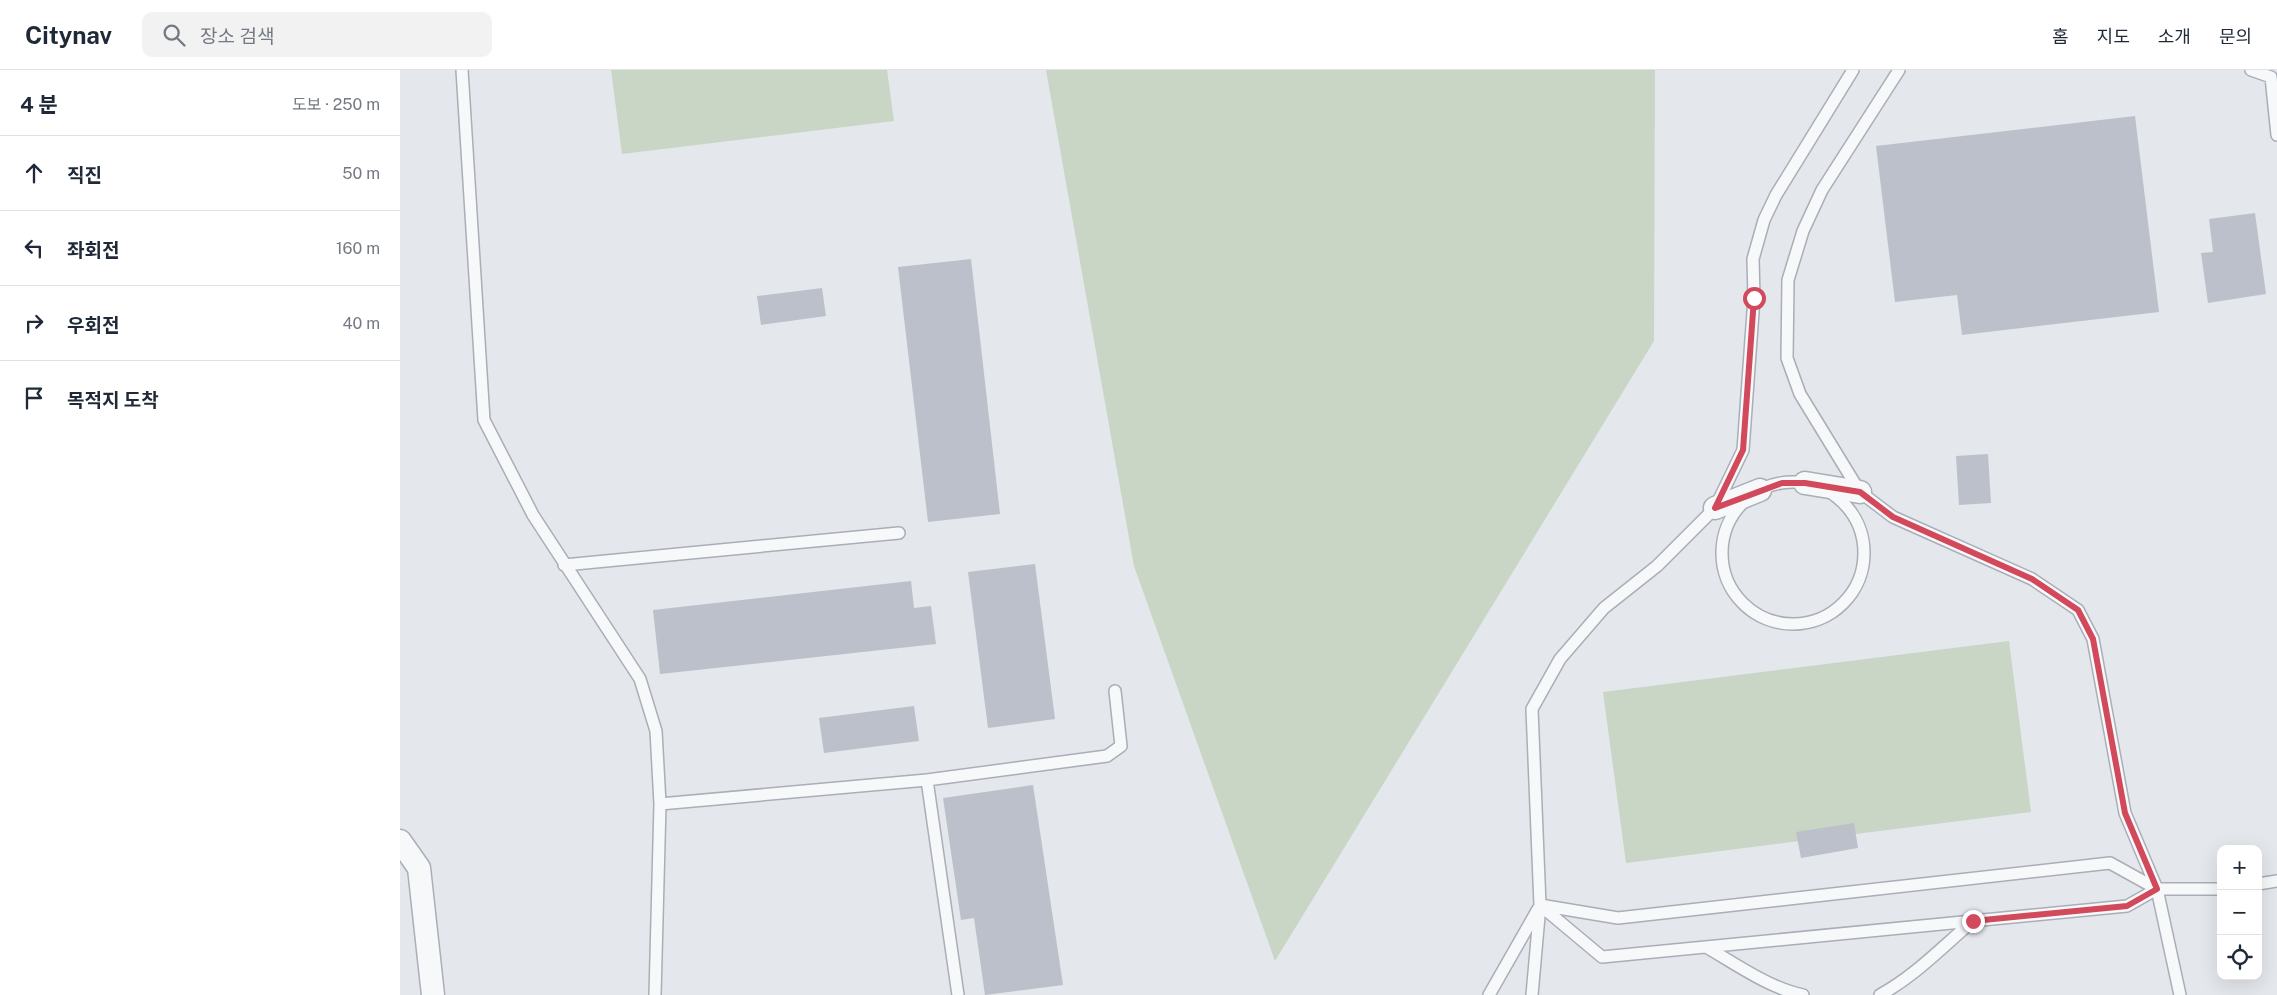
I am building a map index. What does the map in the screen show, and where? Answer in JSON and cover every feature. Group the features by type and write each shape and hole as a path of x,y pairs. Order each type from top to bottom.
{"street":[{"path":"1805,483 1860,492"},
{"path":"1715,508 1760,490"},
{"path":"400,841 419,868 433,995"}],"lane":[{"path":"462,70 484,420 533,515 640,679 656,732 660,804 655,995"},
{"path":"1532,995 1540,905 1532,709 1560,658 1604,608 1657,566 1715,508 1743,450 1754,298 1753,260 1764,220 1776,195 1853,70"},
{"path":"1899,70 1822,190 1803,231 1788,280 1787,358 1800,394 1860,492 1893,517 2032,579 2078,610 2093,639 2125,813 2157,889 2180,995"},
{"path":"2251,70 2271,74 2277,135"},
{"path":"1782,483 1805,483 1828,491 1847,506 1860,526 1865,550 1862,574 1851,595 1834,612 1812,622 1788,625 1766,620 1746,607 1731,590 1723,568 1722,545 1728,522 1742,503 1760,490 1782,483"},
{"path":"564,565 899,533"},
{"path":"660,804 926,780 1107,756 1121,746 1115,691"},
{"path":"926,780 958,995"},
{"path":"1540,905 1618,918 2110,863 2157,889 2217,890"},
{"path":"2262,883 2277,881"},
{"path":"1540,905 1602,957 2127,906 2157,889"},
{"path":"1489,995 1540,905"},
{"path":"1880,995 1918,970 1939,949 1973,921"},
{"path":"1706,947 1770,982 1793,993 1803,995"}],"green space":[{"path":"611,70 887,70 894,121 622,154"},
{"path":"1046,70 1655,70 1654,341 1275,961 1134,566"},
{"path":"2009,641 2031,812 1626,863 1603,692"}],"building":[{"path":"2135,116 2159,312 1962,335 1957,295 1895,302 1876,146"},
{"path":"2255,213 2266,294 2208,303 2201,253 2213,252 2209,219"},
{"path":"971,259 1000,514 928,522 898,267"},
{"path":"822,288 826,316 761,325 757,296"},
{"path":"1988,454 1991,503 1959,505 1956,456"},
{"path":"1035,564 1055,719 988,728 968,572"},
{"path":"911,581 914,608 931,606 936,644 660,674 653,610"},
{"path":"914,706 919,741 824,753 819,718"},
{"path":"1033,785 1063,985 985,995 974,918 961,920 943,798"},
{"path":"1854,823 1858,848 1801,858 1796,832"}],"route":[{"path":"1754,298 1743,450 1715,508 1782,483 1805,483 1860,492 1893,517 2032,579 2078,610 2093,639 2125,813 2157,889 2127,906 1973,921"}]}
